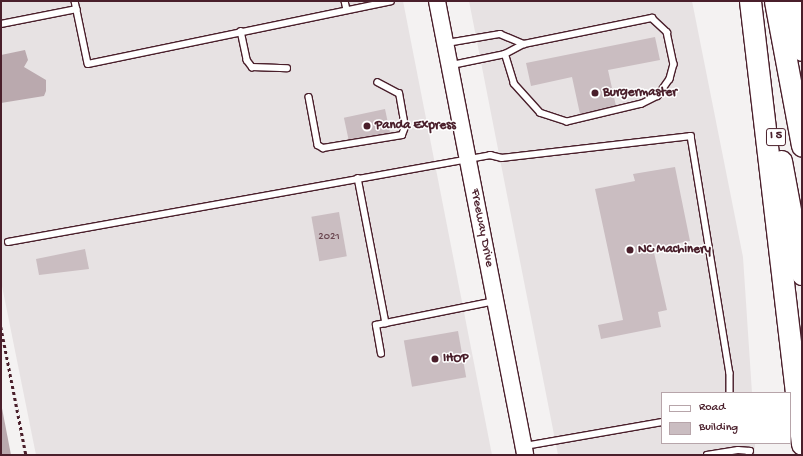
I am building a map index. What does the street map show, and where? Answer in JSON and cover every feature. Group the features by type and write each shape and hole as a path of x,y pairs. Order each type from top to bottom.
{"highway":[{"name":"I 5","path":"751,1 802,274"},
{"path":"751,1 802,444"},
{"name":"I 5","path":"775,1 802,144"},
{"path":"791,1 802,50"}],"street":[{"name":"Freeway Drive","path":"436,1 468,158 524,451"}],"lane":[{"path":"75,1 88,64 391,1"},
{"path":"345,1 347,10"},
{"path":"1,24 77,9"},
{"path":"449,65 504,54 524,44 652,18 667,32 674,64 670,79 658,96 642,104 568,122 540,113 514,84 504,54"},
{"path":"241,31 252,67 287,68"},
{"path":"445,44 500,34 524,44"},
{"path":"309,97 318,144 323,148 402,135 406,127 399,94 378,83"},
{"path":"8,242 468,158 490,155 502,158 691,136 730,373 730,392"},
{"path":"358,178 386,323"},
{"path":"381,354 376,325 495,301"},
{"path":"524,451 661,422"},
{"path":"706,455 738,450 750,451 749,455"}],"path":[{"path":"1,327 26,455"}],"shaded area":[{"path":"1,1 403,1 492,455 36,455 1,281"},
{"path":"469,1 692,1 743,257 752,392 661,392 661,444 755,444 755,455 558,455"},
{"path":"25,50 28,60 24,67 46,80 46,91 44,96 1,103 1,55"},
{"path":"1,403 11,455 1,455"}],"building":[{"path":"655,37 660,60 608,70 616,106 580,114 572,77 531,86 526,63"},
{"name":"Panda Express","path":"385,109 390,133 349,142 344,118"},
{"name":"NC Machinery","path":"675,167 690,241 653,248 667,310 658,312 661,327 601,339 598,325 623,320 595,189 635,181 633,174"},
{"path":"339,212 347,256 319,261 311,217"},
{"path":"85,249 89,269 39,275 36,259"},
{"name":"IHOP","path":"458,331 466,377 412,387 404,341"}],"place":[{"name":"Burgermaster","path":"595,93"},
{"name":"Panda Express","path":"367,126"},
{"name":"NC Machinery","path":"630,250"},
{"name":"IHOP","path":"435,359"}]}
